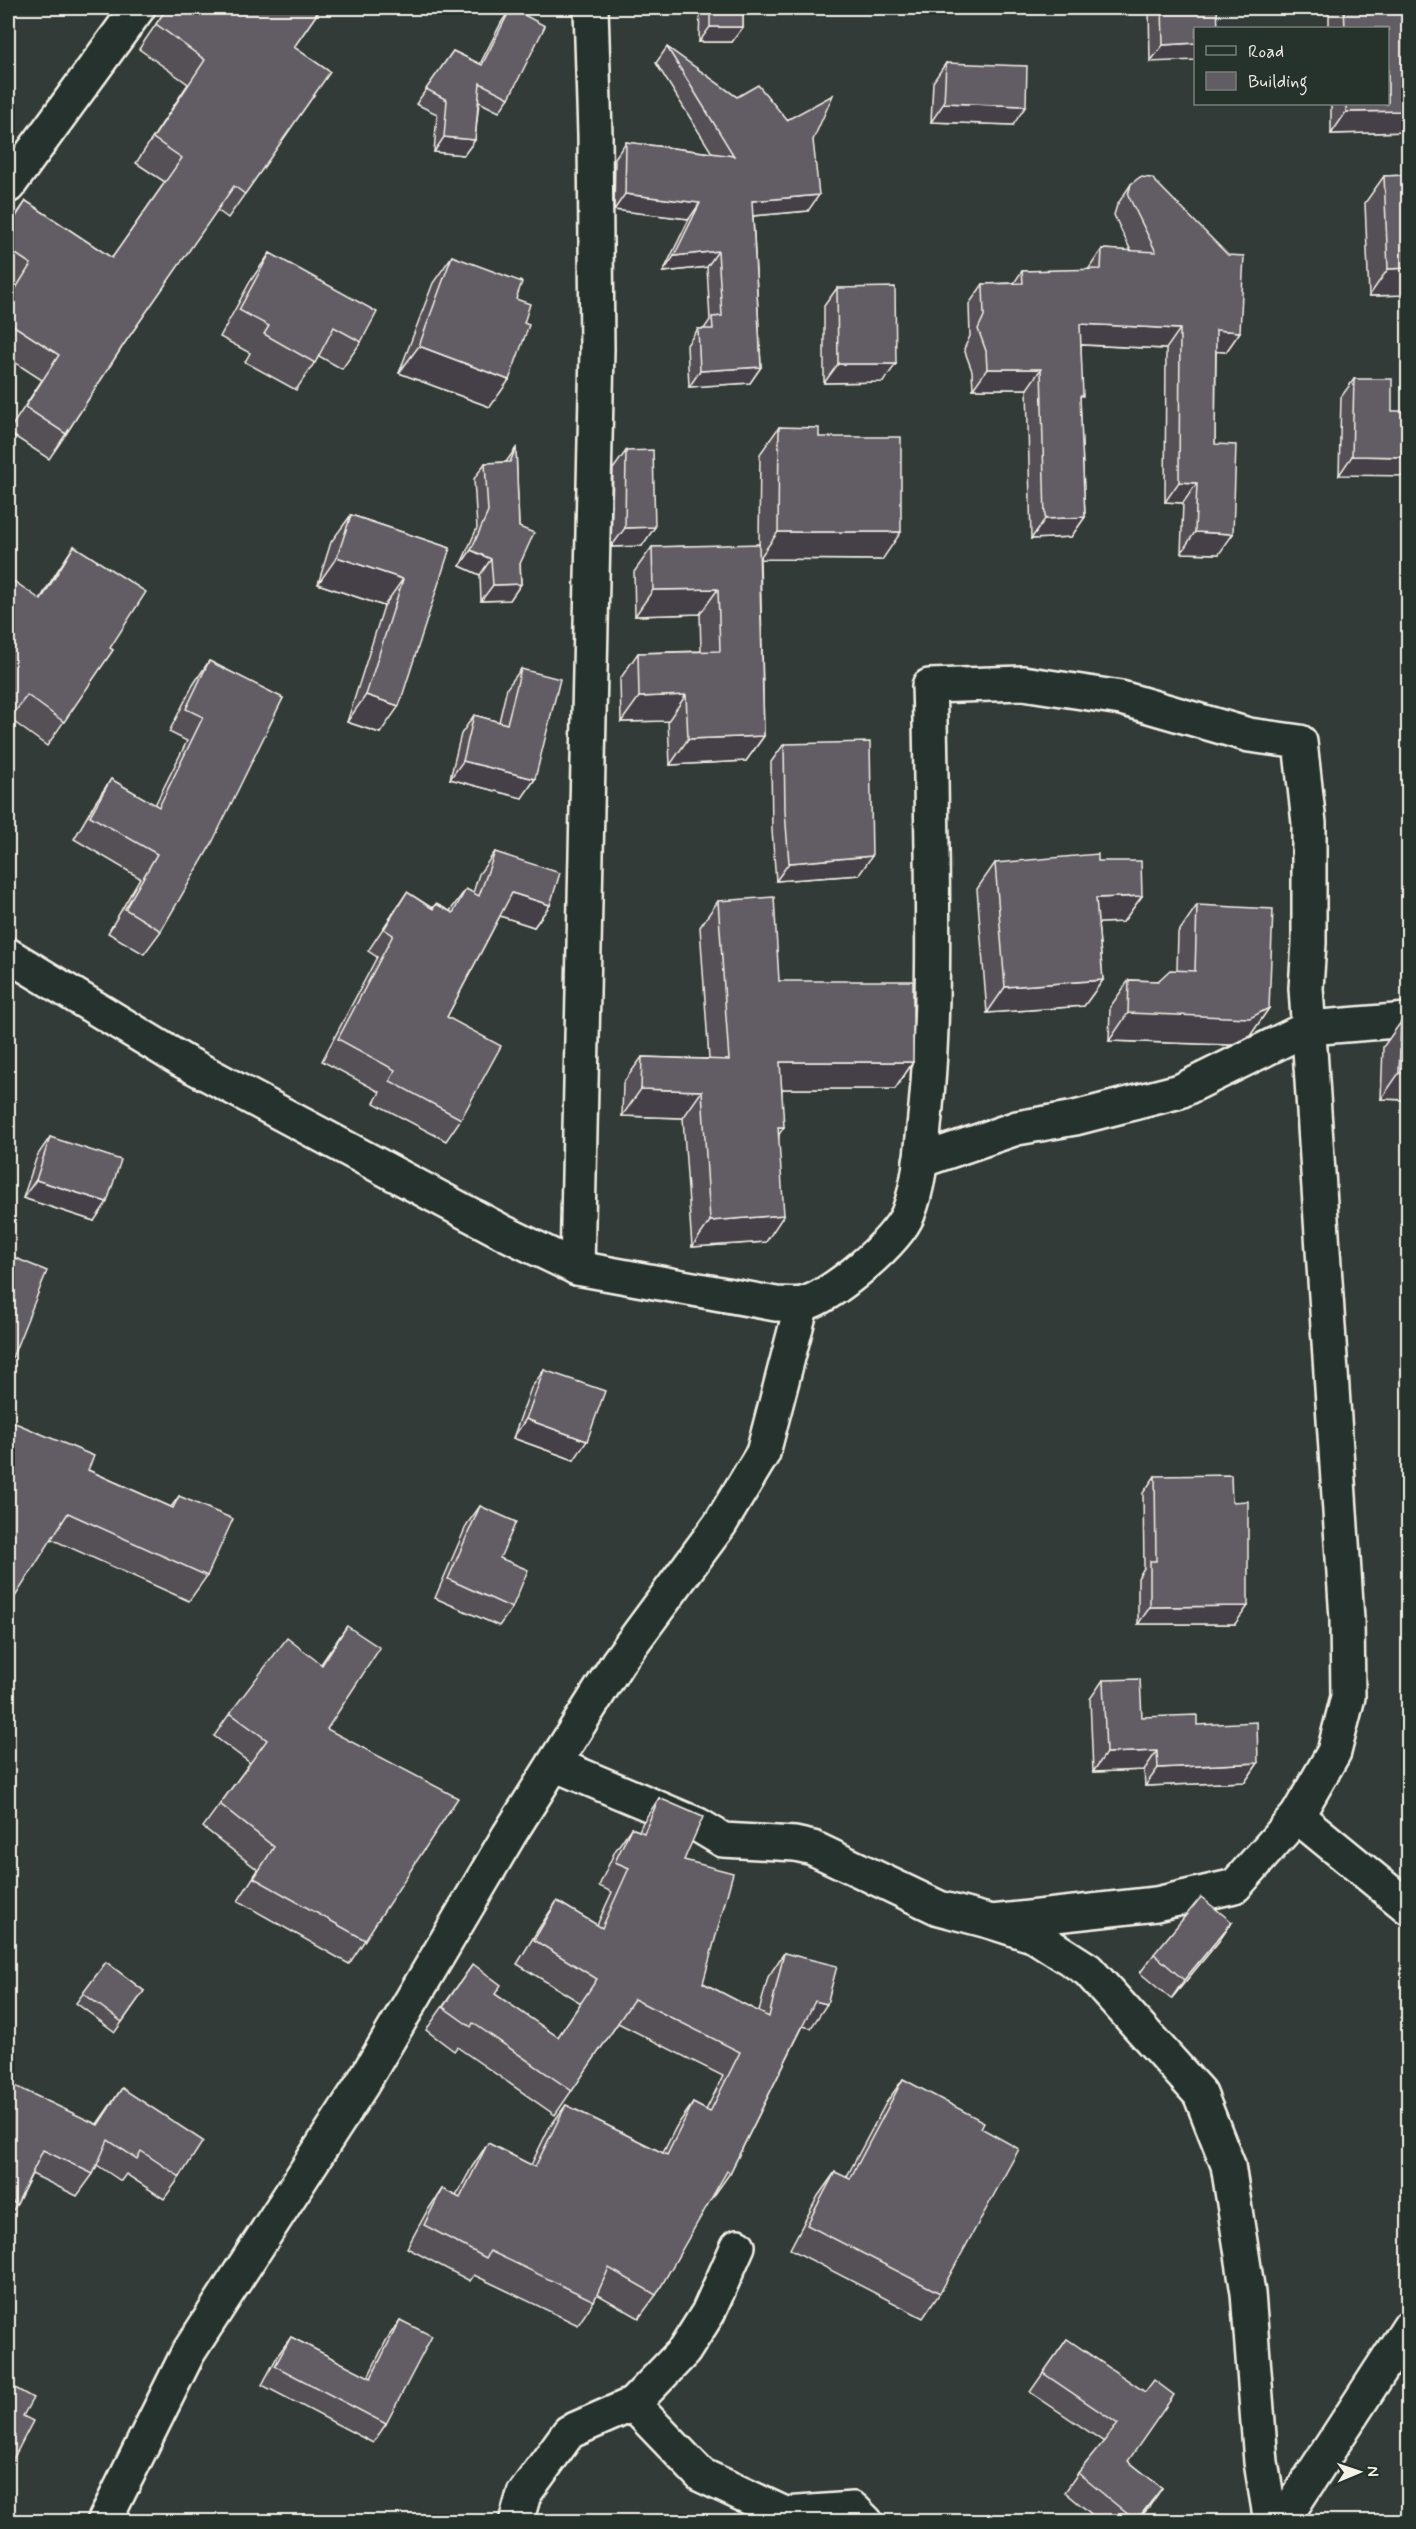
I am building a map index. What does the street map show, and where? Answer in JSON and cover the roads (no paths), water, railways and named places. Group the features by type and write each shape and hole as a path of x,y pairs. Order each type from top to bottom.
{"street":[{"path":"8,186 138,8"},
{"path":"577,1268 597,349 591,8"},
{"path":"8,955 181,1060 503,1232 577,1268 776,1304 802,1304 824,1296 844,1283 892,1238 907,1217 916,1190 930,1066 933,958 929,686 1023,683 1121,698 1249,735 1300,742 1309,823 1309,943 1306,988 1308,1028 1347,1619 1348,1697 1334,1752 1297,1816 1235,1886 1156,1904 992,1922"},
{"path":"920,1161 1017,1128 1075,1118 1180,1091 1308,1028 1408,1020"},
{"path":"104,2522 188,2353 361,2086 554,1764 618,1662 720,1524 764,1454 802,1304"},
{"path":"554,1764 698,1825 723,1840 795,1844 813,1848 939,1908 1035,1936 1088,1970 1200,2094 1228,2164 1248,2293 1261,2462 1270,2522"},
{"path":"1297,1816 1408,1907"},
{"path":"516,2522 524,2494 569,2432 633,2404 684,2351 708,2313 738,2246"},
{"path":"1282,2522 1408,2328"},
{"path":"633,2404 701,2475 785,2514 853,2509 866,2522"}]}
